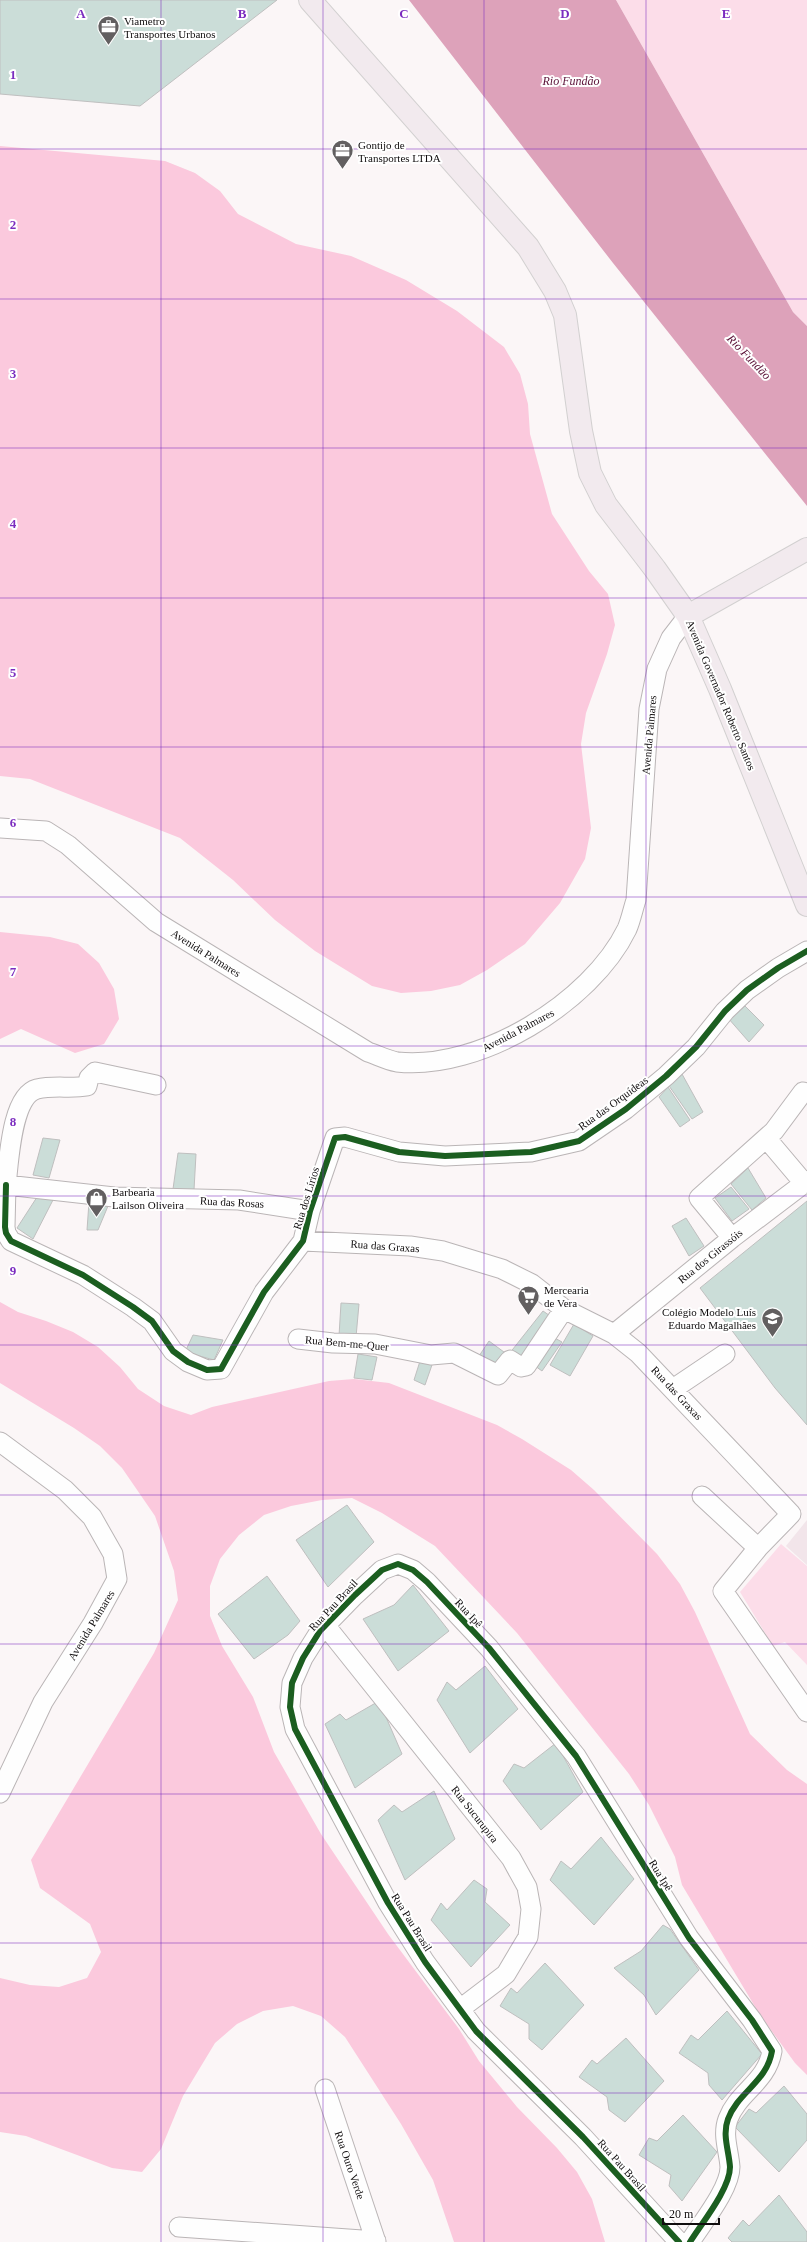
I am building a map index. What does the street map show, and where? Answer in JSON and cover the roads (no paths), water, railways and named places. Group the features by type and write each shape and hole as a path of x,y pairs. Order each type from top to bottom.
{"main road":[{"name":"Avenida Governador Roberto Santos","path":"310,0 528,247 540,264 565,315 581,431 590,473 606,505 655,569 688,616 720,689 807,905"},
{"path":"688,616 805,550"}],"street":[{"name":"Avenida Palmares","path":"0,828 46,831 68,845 156,922 368,1052 395,1061 425,1063 458,1057 489,1047 560,1008 586,984 607,960 627,929 636,900 649,709 654,682 657,669 671,638 688,616"},
{"name":"Rua das Orquídeas","path":"336,1138 344,1137 399,1152 445,1156 531,1152 579,1141 626,1109 666,1076 696,1047 725,1011 747,990 778,968 807,951"},
{"path":"6,1185 18,1109 25,1097 35,1089 87,1086 89,1078 95,1072 156,1085"},
{"path":"732,1238 699,1198 774,1131 803,1092"},
{"name":"Rua dos Lírios","path":"6,1185 5,1226 6,1233 11,1240 83,1275 133,1307 152,1321 173,1351 188,1362 207,1370 221,1368 264,1292 303,1241 310,1212 336,1138"},
{"path":"766,1138 806,1182"},
{"name":"Rua dos Girassóis","path":"614,1334 732,1238 806,1182"},
{"name":"Rua das Rosas","path":"6,1185 114,1197 239,1200 310,1212"},
{"name":"Rua das Graxas","path":"303,1241 410,1246 443,1251 502,1269 532,1284 564,1309 614,1334 642,1357 791,1514 758,1548 723,1591 807,1712"},
{"name":"Rua Bem-me-Quer","path":"298,1339 333,1344 375,1344 431,1355 454,1353 497,1375 510,1360 522,1367 526,1366 564,1309"},
{"path":"673,1389 725,1354"},
{"name":"Avenida Palmares","path":"0,1442 65,1490 92,1517 112,1554 117,1579 93,1623 43,1702 0,1793"},
{"path":"702,1496 758,1548"},
{"name":"Rua Ipê","path":"382,1570 398,1564 413,1570 427,1582 489,1648 576,1756 689,1938 752,2020 772,2051 766,2072 736,2104 728,2119 725,2135 730,2168 727,2180 690,2242"},
{"name":"Rua Pau Brasil","path":"382,1570 326,1625 303,1658 292,1683 290,1707 295,1729 388,1904 425,1962 476,2031 583,2137 679,2242"},
{"name":"Rua Sucurupira","path":"326,1625 510,1858 527,1887 531,1909 528,1937 506,1974 460,2009"},
{"name":"Rua Ouro Verde","path":"325,2089 376,2242"},
{"path":"179,2227 214,2236 376,2242"}],"water":[{"name":"Rio Fundão","path":"409,0 616,0 793,312 807,326 807,506 613,263"}],"place":[{"name":"Viametro Transportes Urbanos","path":"108,46"},
{"name":"Gontijo de Transportes LTDA","path":"342,170"},
{"name":"Barbearia Lailson Oliveira","path":"96,1218"},
{"name":"Mercearia de Vera","path":"528,1316"},
{"name":"Colégio Modelo Luís Eduardo Magalhães","path":"772,1338"}]}
